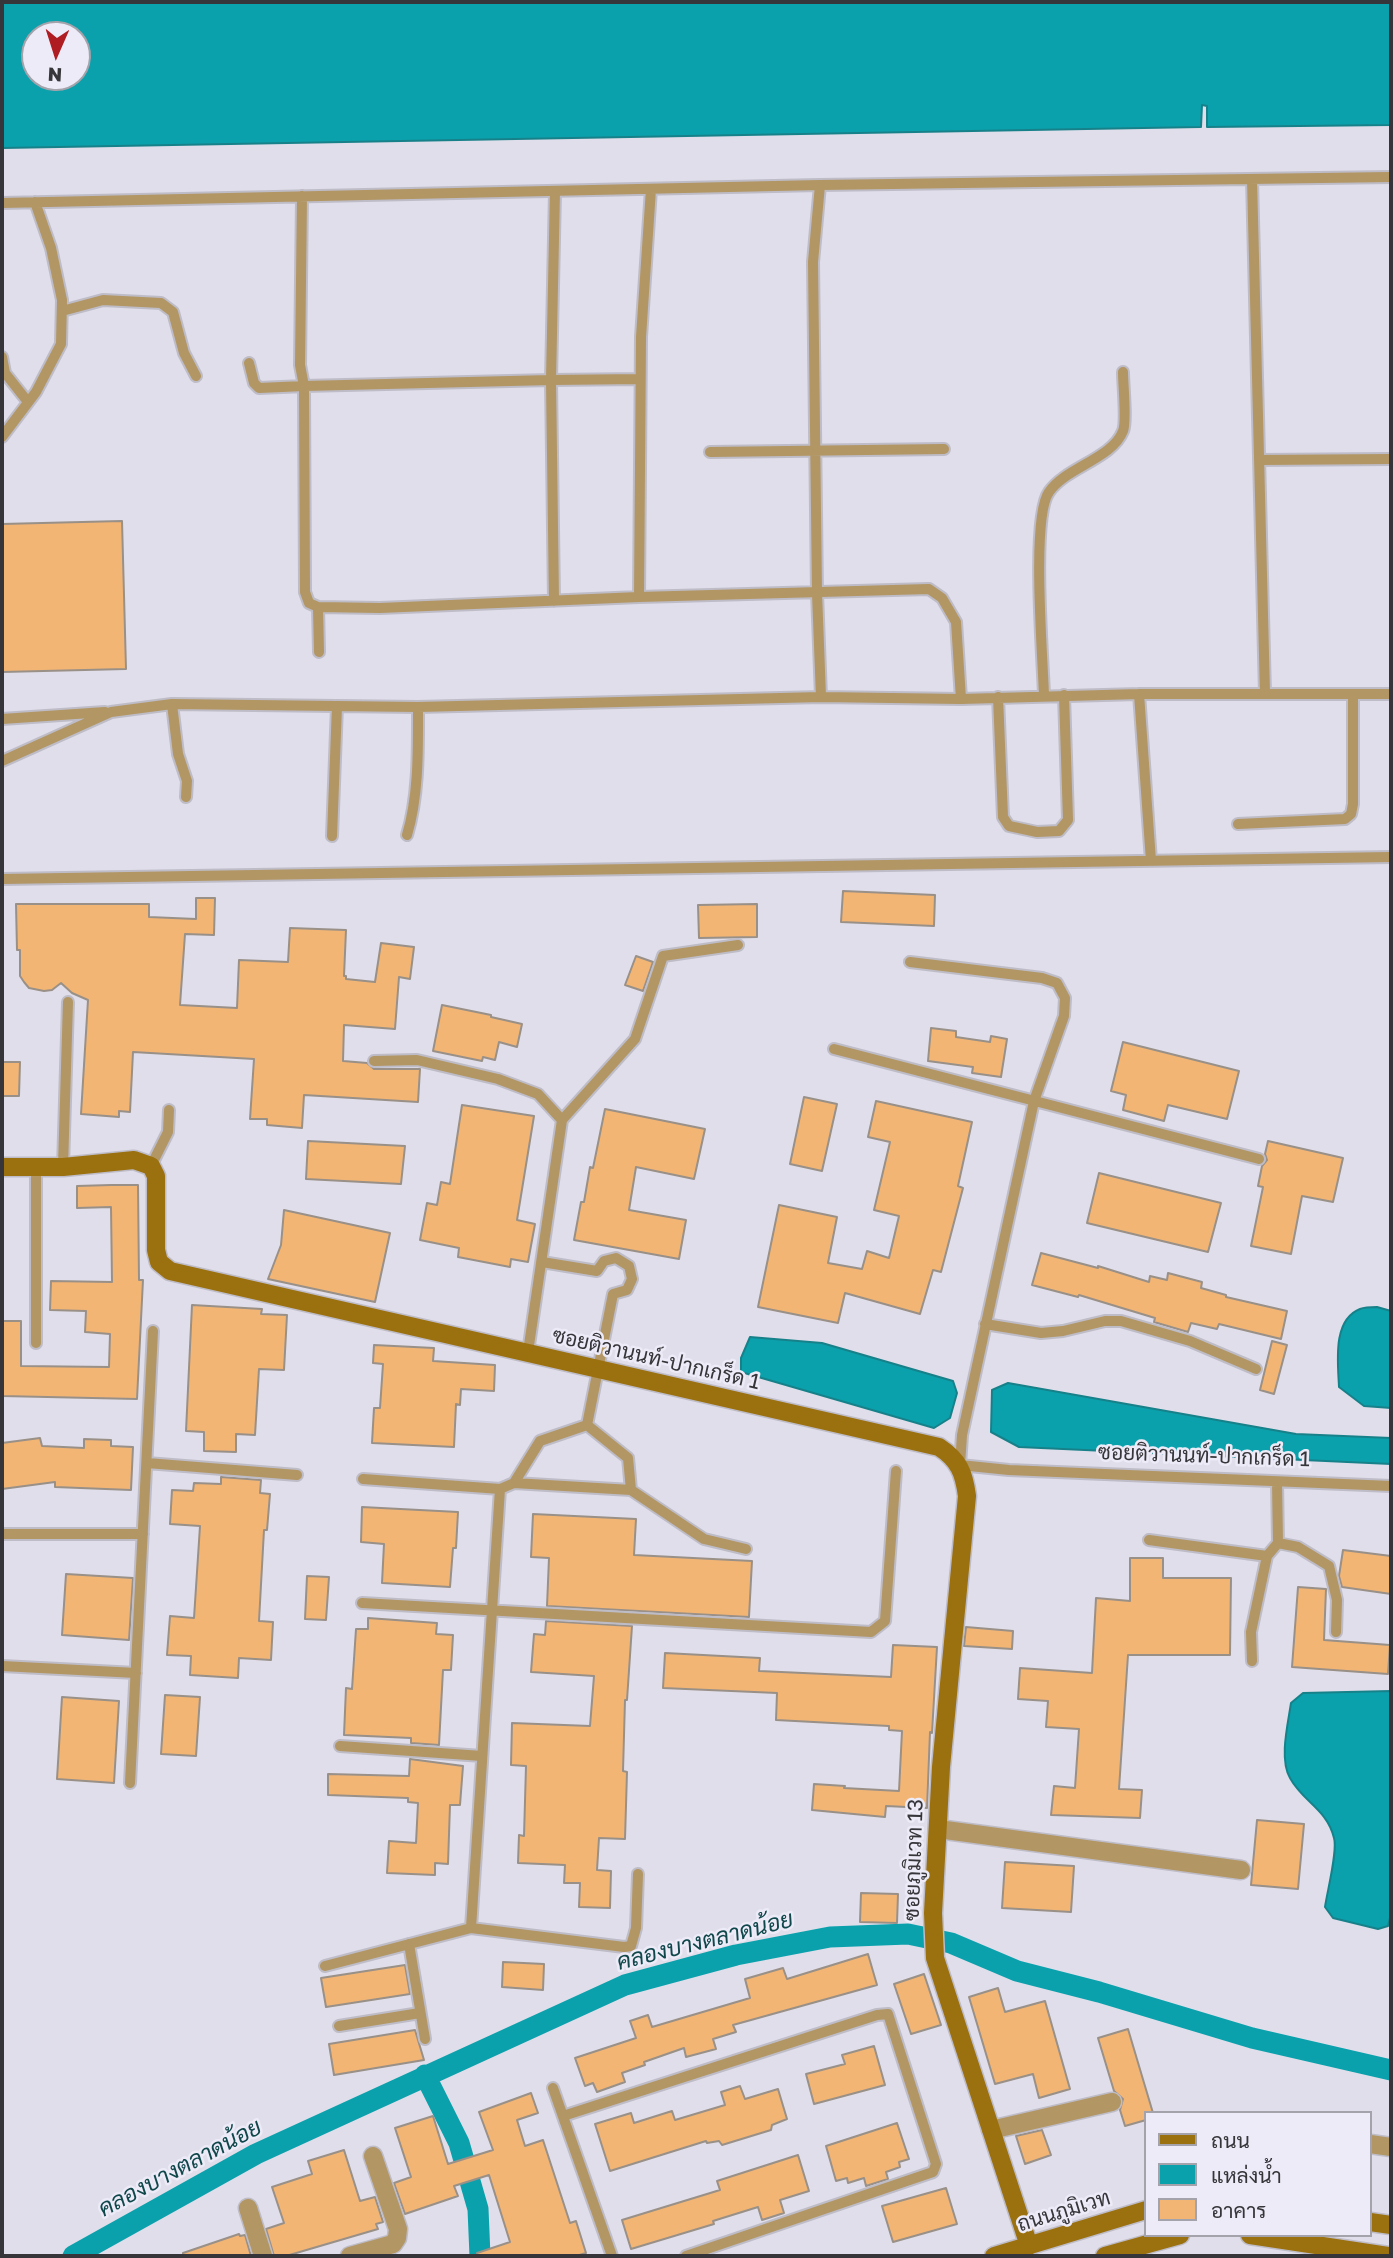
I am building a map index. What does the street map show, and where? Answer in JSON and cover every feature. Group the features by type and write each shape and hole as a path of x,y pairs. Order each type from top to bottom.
{"street":[{"path":"2,1167 64,1167 134,1160 150,1166"},
{"name":"ซอยติวานนท์-ปากเกร็ด 1","path":"150,1166 156,1176 156,1250 159,1262 170,1271 939,1447 960,1465"},
{"name":"ซอยภูมิเวท 13","path":"960,1465 965,1476 967,1496 937,1829 933,1913 935,1958 1029,2245"},
{"path":"937,1829 1241,1870"},
{"path":"991,2130 1112,2102"},
{"path":"1372,2144 1391,2147"},
{"path":"350,2256 393,2244 397,2238 398,2229 373,2156"},
{"path":"248,2208 263,2256"},
{"name":"ถนนภูมิเวท","path":"994,2256 1144,2211"},
{"path":"1372,2222 1391,2225"},
{"path":"1105,2256 1173,2237"},
{"path":"1263,2237 1388,2256"}],"lane":[{"path":"2,203 820,185 1391,177"},
{"path":"1252,179 1265,694"},
{"path":"820,185 813,262 821,697"},
{"path":"639,597 640,379 651,189"},
{"path":"554,601 551,380 555,191"},
{"path":"302,196 300,365 304,386 304,592 309,603 318,607 380,608 929,589 939,595 956,622 961,699"},
{"path":"2,437 28,402 61,344 62,300 51,248 35,202"},
{"path":"61,311 103,300 160,303 173,312 184,353 196,376"},
{"path":"2,357 5,373 28,402"},
{"path":"249,363 254,383 259,388 640,379"},
{"path":"1044,696 1039,530 1048,493 1072,472 1111,447 1124,430 1123,372"},
{"path":"710,452 944,449"},
{"path":"1259,460 1391,459"},
{"path":"318,607 318,652"},
{"path":"1139,694 1152,861"},
{"path":"2,719 111,712 172,704 418,707 821,697 961,699 1139,694 1391,694"},
{"path":"999,698 1003,817 1009,826 1037,832 1059,831 1068,820 1063,695"},
{"path":"1238,824 1345,819 1351,814 1353,695"},
{"path":"172,704 178,754 187,782 186,797"},
{"path":"332,836 337,706"},
{"path":"407,835 412,820 418,751 418,707"},
{"path":"2,761 111,712"},
{"path":"2,878 1391,856"},
{"path":"528,1352 562,1120 635,1039 663,956 738,945"},
{"path":"910,962 1042,978 1057,983 1065,998 1064,1016 1034,1101 961,1434 960,1465"},
{"path":"64,1167 68,1002"},
{"path":"834,1049 1259,1159"},
{"path":"374,1061 417,1060 498,1079 538,1094 562,1120"},
{"path":"150,1166 168,1132 169,1110"},
{"path":"36,1167 36,1343"},
{"path":"542,1262 597,1271 604,1261 616,1258 629,1266 632,1279 627,1290 613,1294 587,1425"},
{"path":"985,1324 1041,1333 1105,1321 1121,1321 1190,1340 1256,1369"},
{"path":"130,1783 153,1331"},
{"path":"514,1483 540,1441 587,1425"},
{"path":"587,1425 628,1458 631,1490"},
{"path":"146,1463 297,1475"},
{"name":"ซอยติวานนท์-ปากเกร็ด 1","path":"960,1465 1009,1470 1391,1486"},
{"path":"362,1602 871,1632 885,1621 896,1471"},
{"path":"363,1479 500,1489 514,1483 631,1490 704,1539 746,1549"},
{"path":"1252,1661 1251,1632 1267,1556 1278,1542 1277,1482"},
{"path":"471,1928 500,1489"},
{"path":"2,1534 143,1534"},
{"path":"1149,1540 1267,1556"},
{"path":"1278,1542 1298,1547 1329,1566 1336,1600 1336,1632"},
{"path":"2,1666 135,1673"},
{"path":"340,1746 482,1756"},
{"path":"326,1966 471,1928 631,1946 636,1928 638,1874"},
{"path":"409,1944 425,2039"},
{"path":"339,2026 420,2013"},
{"path":"563,2116 877,2014 888,2014 932,2151 936,2168 933,2172 686,2256"},
{"path":"553,2088 612,2256"}],"water":[{"path":"2,2 1391,2 1391,125 1207,127 1207,106 1202,105 1201,127 2,148"},
{"path":"1377,1307 1391,1311 1391,1408 1364,1406 1339,1387 1339,1343 1345,1322 1360,1309"},
{"path":"750,1337 822,1343 953,1381 957,1393 950,1418 934,1428 741,1372 741,1358"},
{"path":"1008,1383 1296,1434 1391,1438 1391,1464 1019,1447 991,1432 992,1390"},
{"path":"1391,1691 1391,1914 1388,1926 1378,1929 1333,1918 1325,1907 1333,1862 1334,1838 1326,1820 1290,1778 1285,1761 1286,1731 1291,1703 1303,1693"}],"building":[{"path":"122,521 126,669 2,672 2,524"},
{"path":"843,891 935,895 934,926 841,922"},
{"path":"196,898 215,898 214,935 185,934 180,1005 237,1008 239,960 288,962 290,928 346,930 346,979 375,982 381,943 414,947 410,979 399,977 395,1029 344,1025 343,1061 367,1063 374,1069 420,1069 418,1102 304,1095 302,1128 267,1125 267,1119 250,1119 254,1059 133,1052 130,1112 119,1111 119,1117 81,1114 88,1000 72,993 61,983 52,990 44,991 29,988 24,982 20,976 20,950 17,950 16,904 149,904 149,917 196,919"},
{"path":"757,904 757,937 699,938 698,905"},
{"path":"636,956 653,962 643,991 625,985"},
{"path":"442,1005 522,1024 517,1047 499,1042 495,1060 483,1057 482,1061 433,1051"},
{"path":"931,1028 956,1031 956,1037 990,1042 991,1036 1007,1039 1001,1077 972,1073 973,1067 928,1061"},
{"path":"1123,1042 1239,1071 1227,1119 1168,1105 1164,1121 1123,1110 1126,1095 1111,1091"},
{"path":"2,1062 20,1062 19,1096 2,1096"},
{"path":"804,1097 837,1104 822,1171 790,1164"},
{"path":"876,1101 972,1122 958,1186 963,1188 941,1272 933,1270 920,1314 845,1293 838,1323 758,1307 779,1205 837,1217 828,1263 862,1269 867,1251 889,1258 899,1216 874,1210 890,1142 868,1137"},
{"path":"462,1105 534,1116 517,1220 535,1224 528,1262 511,1259 510,1267 458,1257 459,1248 420,1240 427,1203 437,1205 441,1182 450,1184"},
{"path":"605,1109 705,1129 694,1179 636,1167 629,1210 686,1220 679,1259 574,1240"},
{"path":"308,1141 405,1146 401,1184 306,1179"},
{"path":"1268,1141 1343,1158 1333,1202 1302,1196 1291,1254 1251,1246 1263,1187 1258,1186 1262,1166 1267,1160 1265,1154"},
{"path":"1099,1173 1221,1203 1208,1252 1087,1223"},
{"path":"138,1185 139,1280 143,1280 137,1399 2,1396 2,1321 21,1321 21,1366 109,1367 110,1334 85,1332 86,1311 50,1310 51,1281 112,1282 111,1207 77,1208 77,1186"},
{"path":"284,1210 390,1233 375,1302 268,1279 281,1245"},
{"path":"1041,1253 1098,1266 1149,1282 1150,1276 1167,1280 1168,1273 1202,1282 1201,1288 1226,1297 1287,1311 1281,1339 1219,1324 1217,1329 1191,1323 1188,1332 1154,1322 1155,1318 1079,1295 1078,1297 1032,1285"},
{"path":"192,1305 262,1309 261,1314 287,1315 284,1370 259,1369 255,1435 236,1434 236,1452 204,1451 204,1432 186,1431"},
{"path":"1272,1341 1287,1345 1274,1394 1260,1390"},
{"path":"374,1345 434,1348 433,1361 495,1365 494,1391 461,1389 460,1405 456,1404 454,1447 372,1443 374,1408 380,1408 383,1364 373,1363"},
{"path":"40,1438 42,1446 84,1448 84,1439 111,1440 111,1446 133,1447 131,1490 55,1487 55,1482 2,1489 2,1443"},
{"path":"221,1477 261,1480 260,1493 270,1494 267,1530 264,1530 259,1621 273,1622 271,1660 239,1658 238,1678 190,1675 191,1656 167,1655 170,1616 194,1618 200,1526 170,1524 172,1490 193,1491 194,1483 221,1484"},
{"path":"362,1507 458,1512 450,1587 382,1583 384,1544 361,1542"},
{"path":"533,1514 636,1519 634,1555 752,1561 749,1617 547,1606 549,1558 531,1557"},
{"path":"1343,1550 1391,1556 1391,1594 1342,1587 1339,1576"},
{"path":"1130,1558 1163,1558 1163,1578 1231,1578 1230,1655 1128,1655 1119,1789 1142,1790 1140,1818 1051,1815 1054,1786 1075,1788 1079,1729 1046,1727 1048,1701 1018,1699 1020,1668 1092,1673 1096,1598 1130,1601"},
{"path":"66,1574 133,1578 129,1640 62,1635"},
{"path":"307,1576 329,1577 326,1620 305,1619"},
{"path":"1298,1587 1326,1589 1324,1640 1390,1645 1388,1674 1292,1667"},
{"path":"368,1618 437,1623 436,1634 453,1635 451,1670 443,1670 439,1745 411,1743 411,1738 344,1735 346,1688 352,1689 356,1629 368,1629"},
{"path":"546,1621 632,1626 625,1700 625,1839 599,1838 597,1870 611,1871 610,1908 579,1907 580,1883 564,1883 565,1865 518,1863 519,1835 524,1836 526,1766 511,1765 512,1723 590,1726 594,1676 531,1672 534,1634 545,1635"},
{"path":"966,1627 1013,1631 1012,1649 964,1646"},
{"path":"893,1645 937,1647 927,1808 886,1806 885,1817 812,1810 814,1784 899,1791 902,1731 889,1730 889,1726 776,1720 777,1693 663,1688 665,1653 760,1658 759,1671 891,1677"},
{"path":"165,1695 200,1697 196,1756 161,1754"},
{"path":"62,1697 119,1701 114,1783 57,1779"},
{"path":"410,1759 463,1766 460,1805 450,1805 448,1864 435,1863 435,1875 387,1873 389,1841 416,1843 418,1803 408,1802 408,1798 328,1795 328,1774 409,1776"},
{"path":"1257,1820 1304,1824 1298,1889 1251,1885"},
{"path":"1005,1862 1074,1866 1071,1912 1002,1908"},
{"path":"861,1893 898,1894 897,1923 860,1922"},
{"path":"868,1954 877,1985 733,2025 736,2032 713,2039 716,2049 686,2057 684,2048 644,2062 645,2065 622,2073 625,2082 597,2092 593,2083 585,2086 575,2058 636,2038 630,2021 648,2015 652,2027 750,1998 745,1979 783,1968 787,1979"},
{"path":"503,1962 544,1964 543,1990 502,1987"},
{"path":"405,1965 410,1994 326,2007 321,1978"},
{"path":"924,1974 941,2025 911,2034 894,1984"},
{"path":"998,1988 1005,2012 1045,2001 1070,2089 1039,2098 1033,2074 995,2084 969,1997"},
{"path":"1128,2029 1152,2111 1144,2111 1144,2121 1125,2126 1120,2110 1123,2099 1114,2091 1098,2038"},
{"path":"415,2030 424,2060 334,2075 329,2044"},
{"path":"874,2046 885,2085 814,2104 806,2074 845,2064 842,2055"},
{"path":"740,2086 745,2099 778,2089 787,2119 772,2125 771,2130 722,2145 719,2141 706,2141 610,2171 595,2124 631,2113 634,2123 672,2111 675,2120 725,2105 721,2092"},
{"path":"531,2093 538,2113 517,2120 525,2146 543,2140 570,2223 576,2221 586,2253 576,2256 478,2256 477,2253 510,2242 489,2175 454,2186 458,2196 405,2214 394,2183 411,2177 395,2128 433,2116 448,2164 493,2150 479,2112"},
{"path":"897,2123 909,2159 899,2162 900,2167 886,2172 888,2179 866,2186 864,2178 848,2183 847,2178 836,2181 826,2146"},
{"path":"1042,2130 1051,2155 1025,2164 1016,2136"},
{"path":"344,2150 360,2201 375,2197 383,2222 376,2224 378,2229 286,2256 274,2256 266,2229 284,2223 272,2187 312,2174 308,2161"},
{"path":"798,2155 809,2191 780,2200 784,2213 762,2220 758,2207 713,2221 714,2224 631,2249 622,2220 720,2190 717,2181"},
{"path":"946,2188 957,2224 893,2242 882,2206"},
{"path":"239,2234 245,2235 251,2256 183,2256 183,2253"}],"waterway":[{"name":"คลองบางตลาดน้อย","path":"73,2256 256,2154 625,1985 736,1955 830,1937 908,1934 951,1943 1017,1971 1099,1992 1252,2038 1391,2070"},
{"path":"425,2075 459,2143 478,2209 480,2256"}]}
